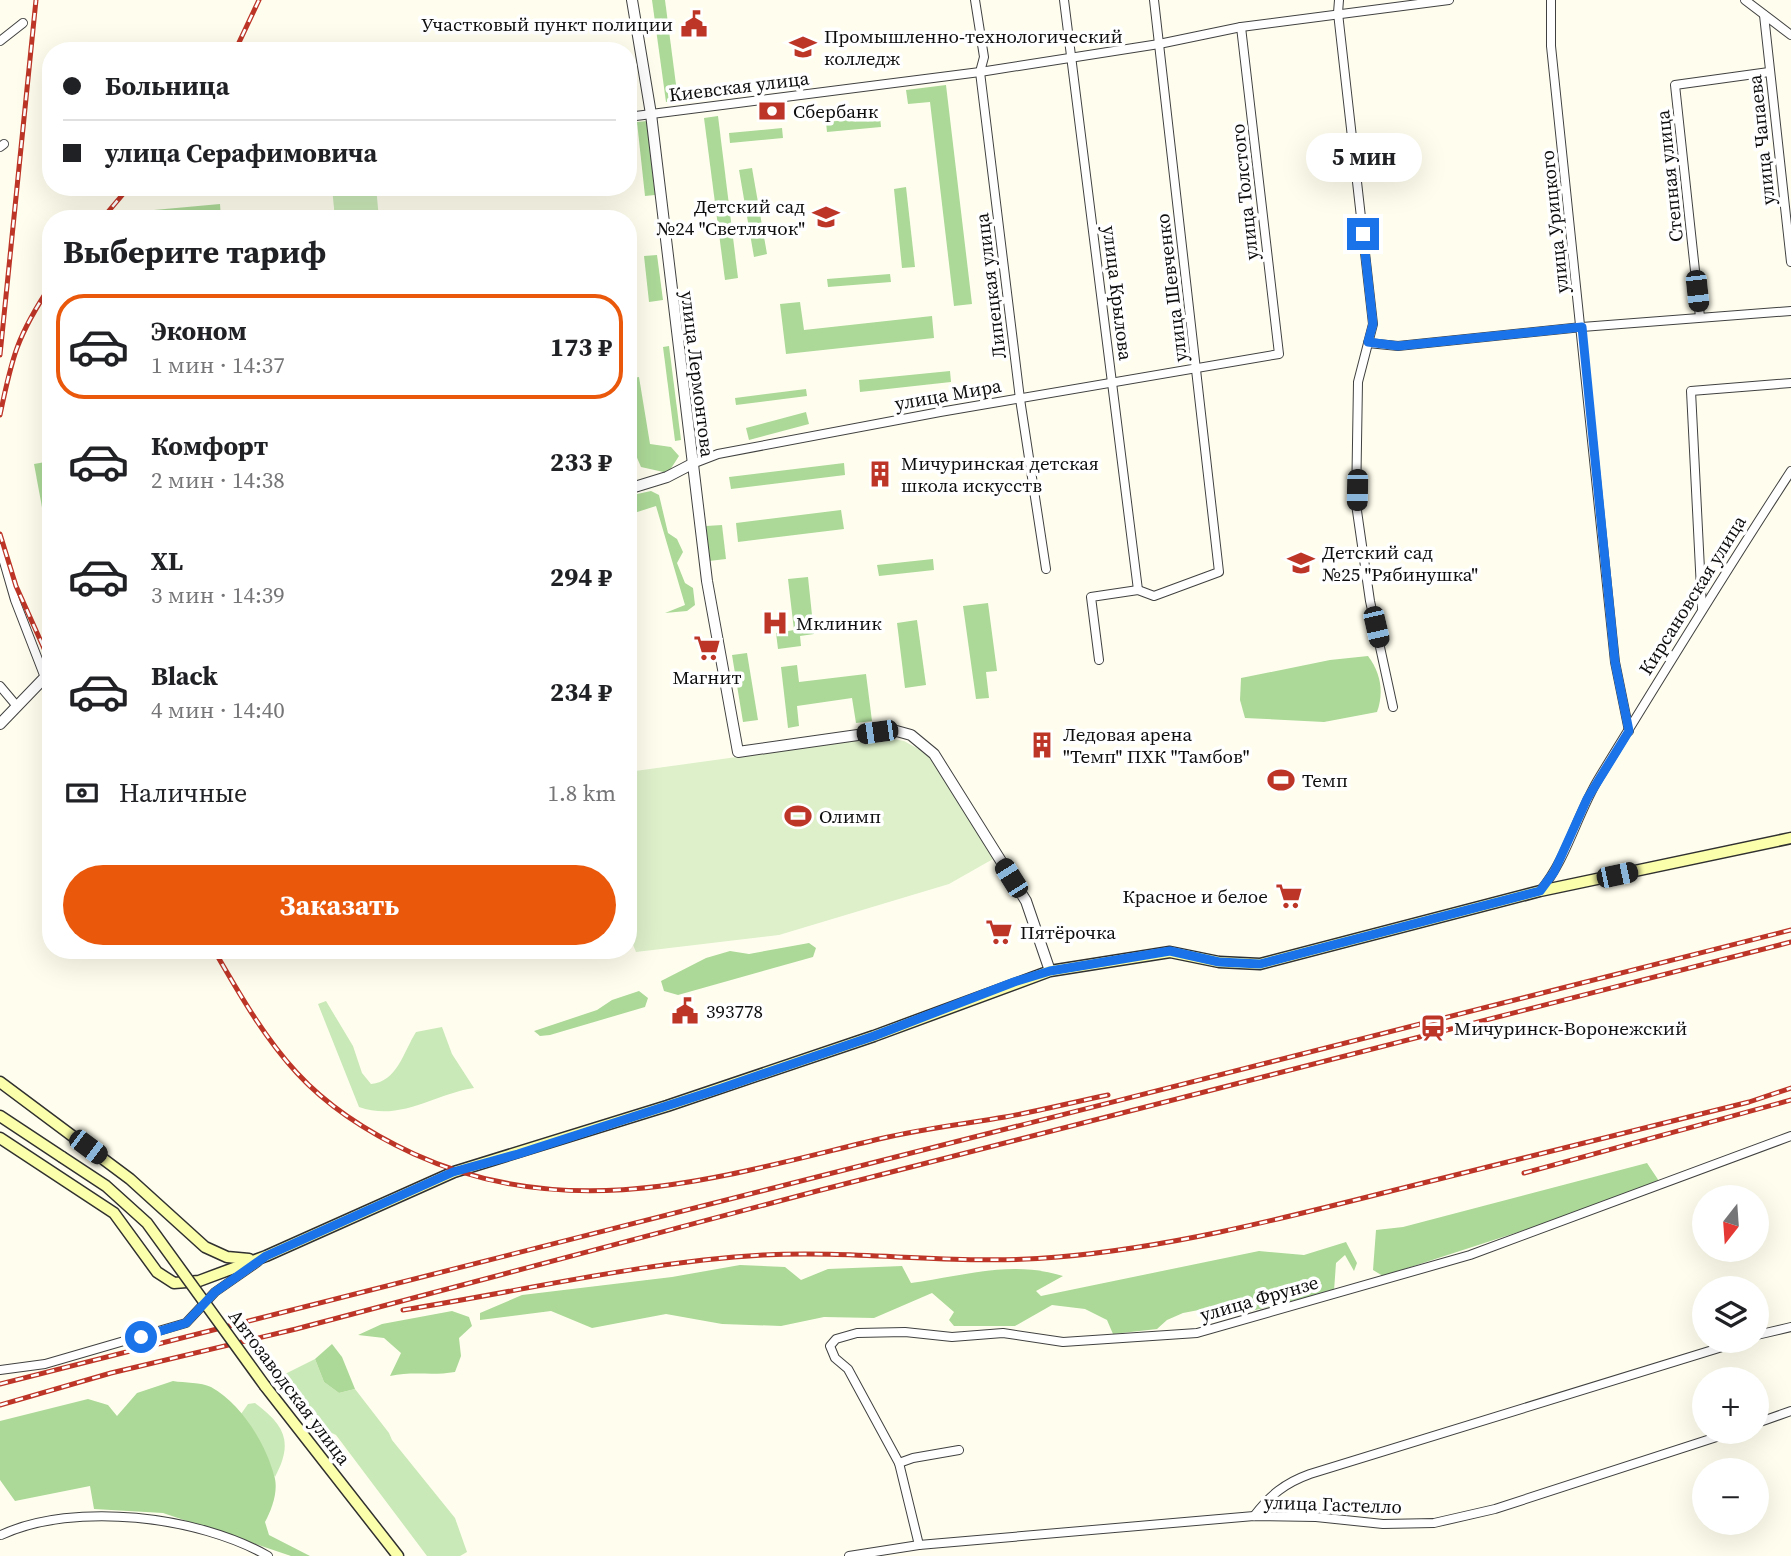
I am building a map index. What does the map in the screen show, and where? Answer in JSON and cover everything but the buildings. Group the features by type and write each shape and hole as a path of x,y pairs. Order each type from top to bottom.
{"main road":[{"path":"0,1138 114,1213 157,1272 174,1283 199,1281 266,1256 453,1172 667,1106 874,1036 1050,971 1170,951 1219,962 1260,964 1540,891 1791,838"},
{"path":"0,1082 130,1179 205,1247 227,1257 244,1260 266,1256"},
{"name":"Автозаводская улица","path":"0,1116 106,1186 147,1223 265,1386 398,1556"}],"street":[{"name":"улица Лермонтова","path":"632,0 651,114 707,581 738,752 893,730 911,735 934,754 1026,901 1050,971"},
{"name":"Липецкая улица","path":"975,0 984,57 980,72 1020,400 1046,569"},
{"name":"улица Крылова","path":"1064,0 1138,590"},
{"name":"улица Шевченко","path":"1138,590 1154,596 1219,572 1154,0"},
{"path":"1339,0 1338,13 1373,324 1358,383 1356,504 1370,601 1393,706"},
{"name":"Киевская улица","path":"637,116 980,72 1159,44 1241,27 1424,1 1449,0"},
{"name":"улица Урицкого","path":"1551,0 1551,46 1615,662 1629,731"},
{"path":"1745,0 1791,35"},
{"name":"улица Чапаева","path":"1764,15 1791,262"},
{"path":"0,41 23,23"},
{"name":"улица Толстого","path":"1241,27 1279,354"},
{"name":"Степная улица","path":"1700,317 1675,85 1769,72"},
{"path":"1368,342 1398,346 1582,327 1791,311"},
{"name":"улица Мира","path":"637,486 667,477 718,454 1196,369 1224,361 1279,354"},
{"path":"1702,608 1691,391 1791,383"},
{"name":"Кирсановская улица","path":"1540,891 1554,872 1587,799 1702,608 1791,471"},
{"path":"0,548 15,600 42,662"},
{"path":"1099,660 1091,597 1138,590"},
{"path":"0,724 42,678"},
{"path":"0,686 16,705"},
{"name":"улица Фрунзе","path":"899,1463 848,1368 835,1358 830,1346 836,1339 857,1333 905,1332 952,1337 1003,1334 1063,1342 1197,1333 1470,1255 1791,1136"},
{"path":"0,1370 57,1361 186,1323 215,1292 266,1256"},
{"path":"1769,1332 1791,1327"},
{"path":"1254,1516 1268,1498 1288,1483 1310,1474 1703,1353"},
{"path":"1769,1419 1791,1411"},
{"name":"улица Гастелло","path":"849,1556 919,1545 1254,1516 1316,1517 1383,1524 1434,1523 1495,1508 1695,1444"},
{"path":"919,1545 899,1463 959,1450"},
{"path":"1,1535 27,1523 150,1517 248,1545 268,1556"}],"green space":[{"path":"652,0 665,0 678,100 666,102"},
{"path":"946,85 972,304 954,306 930,102 908,104 906,90"},
{"path":"718,116 738,278 725,280 704,118"},
{"path":"880,117 881,127 827,132 826,122"},
{"path":"647,121 655,195 645,196 637,122"},
{"path":"782,128 783,138 730,143 729,133"},
{"path":"752,168 767,254 754,257 739,170"},
{"path":"906,187 915,267 902,268 894,189"},
{"path":"333,196 377,196 378,210 334,210"},
{"path":"220,204 220,210 154,210"},
{"path":"657,255 663,300 649,302 644,256"},
{"path":"890,274 891,282 828,287 827,279"},
{"path":"800,302 804,330 932,316 934,338 786,354 780,304"},
{"path":"669,346 681,440 675,441 663,347"},
{"path":"950,371 951,382 860,392 859,380"},
{"path":"637,377 650,444 671,447 679,456 668,473 641,467 637,458"},
{"path":"806,389 807,396 736,405 735,398"},
{"path":"806,412 809,424 749,440 746,428"},
{"path":"42,463 42,507 34,464"},
{"path":"844,463 845,475 731,489 729,477"},
{"path":"651,491 659,495 668,533 677,539 683,552 677,563 685,583 693,588 695,605 687,611 665,613 685,605 656,506 637,512 637,494"},
{"path":"841,510 844,529 738,542 736,523"},
{"path":"722,525 726,559 709,561 706,526"},
{"path":"933,559 934,570 879,576 877,565"},
{"path":"808,577 814,634 800,636 801,646 778,649 776,633 794,630 788,579"},
{"path":"988,603 997,671 986,672 989,698 976,699 963,606"},
{"path":"917,620 926,685 905,688 897,623"},
{"path":"747,653 758,720 743,722 732,655"},
{"path":"1368,656 1380,683 1377,712 1324,722 1245,718 1240,700 1241,678 1330,660"},
{"path":"797,665 799,682 866,674 872,721 856,723 852,698 797,706 799,726 788,728 781,667"},
{"name":"Олимп","path":"882,737 904,741 931,756 993,859 949,884 779,935 637,952 637,771"},
{"path":"809,943 816,948 813,957 678,995 664,991 661,981 706,958 730,951 749,954"},
{"path":"639,991 648,998 645,1007 550,1035 540,1036 534,1031 597,1010 612,1000"},
{"path":"326,1001 353,1046 362,1073 371,1084 380,1082 394,1072 416,1032 442,1027 452,1054 474,1088 403,1109 374,1111 359,1107 318,1004"},
{"path":"1647,1163 1659,1181 1543,1224 1383,1276 1373,1270 1376,1230 1403,1227"},
{"path":"1346,1242 1357,1263 1354,1271 1345,1255 1336,1263 1334,1291 1223,1318 1204,1309 1183,1313 1167,1320 1157,1329 1113,1334 1107,1320 1085,1309 1052,1305 1015,1326 954,1326 949,1320 954,1312 932,1293 874,1318 824,1317 781,1326 722,1324 666,1314 592,1328 551,1311 480,1320 480,1313 522,1295 672,1277 740,1265 785,1267 801,1280 828,1269 902,1266 911,1283 1006,1269 1044,1271 1063,1276 1036,1291 1041,1296 1259,1251 1304,1255"},
{"path":"452,1311 469,1317 472,1326 459,1338 461,1356 455,1372 390,1376 401,1353 384,1338 358,1335 382,1324"},
{"path":"332,1344 342,1357 355,1389 339,1393 324,1382 315,1359"},
{"path":"315,1359 324,1382 339,1393 355,1389 455,1518 467,1552 460,1556 427,1556 336,1435 319,1427 285,1396 285,1374"},
{"path":"173,1381 211,1387 242,1414 265,1450 275,1481 274,1499 265,1522 269,1535 310,1556 291,1556 163,1513 94,1509 90,1486 15,1501 0,1480 0,1421 88,1399 108,1405 117,1416 137,1393"},
{"path":"255,1403 274,1419 283,1436 284,1454 275,1477 241,1414 248,1404"}],"railway":[{"path":"0,355 36,0"},
{"path":"239,42 259,0"},
{"path":"110,210 121,196"},
{"path":"0,415 17,347 42,300"},
{"path":"0,534 16,586 42,644"},
{"path":"0,1384 1791,930"},
{"path":"0,1405 111,1373 296,1329 817,1191 1791,942"},
{"path":"219,959 273,1044 309,1086 337,1109 382,1138 414,1154 473,1176 531,1187 589,1191 646,1188 704,1179 895,1135 1018,1115 1108,1095"},
{"path":"403,1310 627,1270 763,1255 837,1254 984,1260 1058,1257 1144,1246 1312,1211 1749,1102 1791,1088"},
{"path":"1524,1173 1791,1100"}],"place":[{"name":"Участковый пункт полиции","path":"694,24"},
{"name":"Промышленно-технологический колледж","path":"803,47"},
{"name":"Сбербанк","path":"772,111"},
{"name":"Детский сад №24 \"Светлячок\"","path":"826,217"},
{"name":"Мичуринская детская школа искусств","path":"880,474"},
{"name":"Детский сад №25 \"Рябинушка\"","path":"1301,563"},
{"name":"Мклиник","path":"775,623"},
{"name":"Магнит","path":"707,648"},
{"name":"Ледовая арена \"Темп\" ПХК \"Тамбов\"","path":"1042,745"},
{"name":"Темп","path":"1281,780"},
{"name":"Олимп","path":"798,816"},
{"name":"Красное и белое","path":"1289,896"},
{"name":"Пятёрочка","path":"999,932"},
{"name":"393778","path":"685,1011"},
{"name":"Мичуринск-Воронежский","path":"1433,1028"}],"route":[{"path":"141,1337 186,1323 215,1292 266,1256 453,1172 518,1154 719,1089 874,1036 1014,982 1050,971 1170,951 1219,962 1260,964 1540,891 1554,872 1587,799 1629,731 1615,662 1582,327 1398,346 1368,342 1373,324 1363,234"}]}
